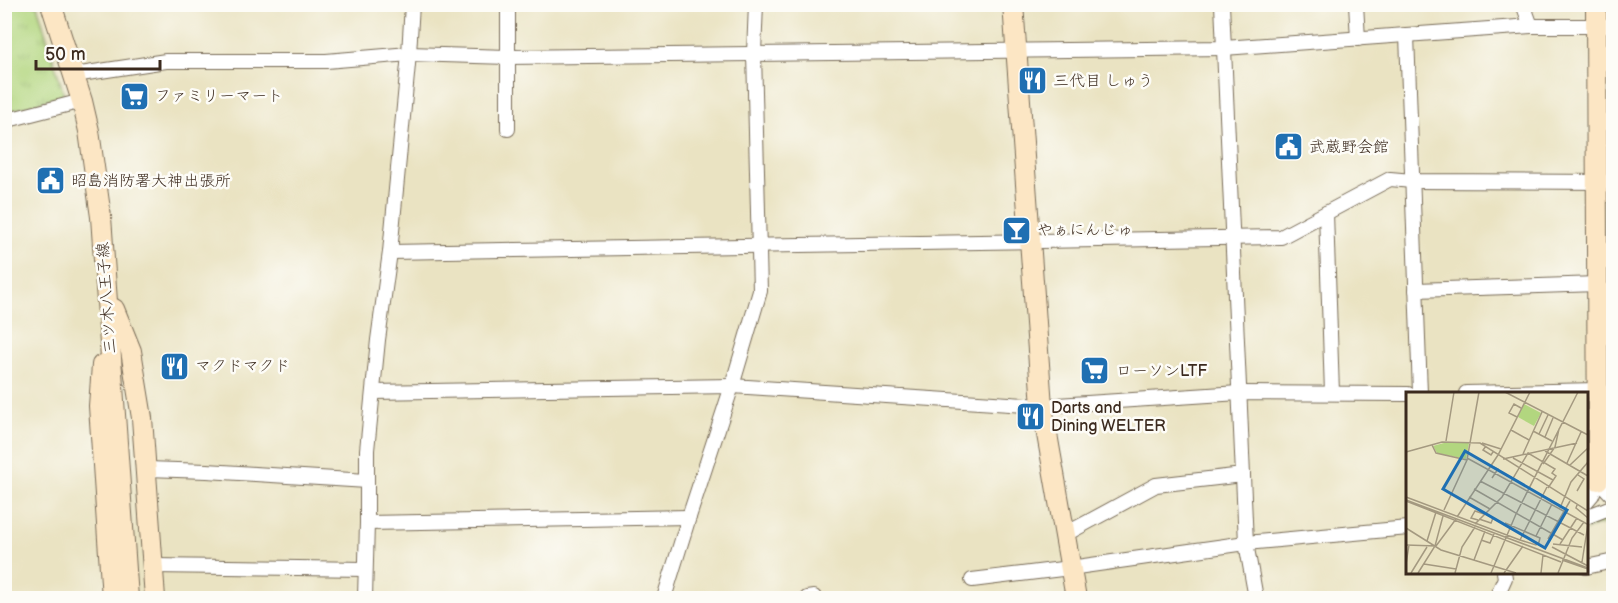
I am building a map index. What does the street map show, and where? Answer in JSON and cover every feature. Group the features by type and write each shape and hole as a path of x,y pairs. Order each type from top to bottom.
{"street":[{"name":"三ツ木八王子線","path":"51,4 82,100 89,131 101,217 128,598"},
{"path":"364,598 367,523 366,450 390,252 412,4"},
{"path":"508,4 508,129"},
{"path":"664,598 760,291 754,53 756,4"},
{"path":"1013,4 1042,405 1076,598"},
{"path":"1222,4 1246,543 1256,598"},
{"path":"1356,4 1358,39"},
{"path":"1523,4 1531,26"},
{"path":"1588,501 1598,480 1606,393 1605,327 1597,284 1605,182 1605,26 1596,4"},
{"path":"74,75 166,61 326,61 409,54 508,57 1224,48 1531,26 1605,26"},
{"path":"1407,35 1420,392"},
{"path":"4,121 82,100"},
{"path":"390,252 1281,237 1390,179 1605,182"},
{"path":"1326,213 1332,393"},
{"path":"1416,290 1597,284"},
{"path":"107,293 130,351 141,412 155,598"},
{"path":"107,293 99,406 112,598"},
{"path":"373,392 732,386 1042,405 1239,393 1406,394"},
{"path":"1588,393 1606,393"},
{"path":"115,408 130,408 141,412"},
{"path":"147,469 367,481"},
{"path":"1064,536 1156,485 1243,475"},
{"path":"1598,480 1614,497"},
{"path":"1588,517 1614,506"},
{"path":"367,523 689,517"},
{"path":"972,580 1246,543 1406,528"},
{"path":"1588,567 1614,561"},
{"path":"153,566 365,569"},
{"path":"1496,598 1505,578 1504,573"}],"green space":[{"path":"5,4 37,5 64,95 5,113"},
{"path":"1613,511 1613,522 1588,529 1588,521"}],"place":[{"name":"三代目 しゅう","path":"1032,81"},
{"name":"ファミリーマート","path":"134,96"},
{"name":"武蔵野会館","path":"1288,147"},
{"name":"昭島消防署大神出張所","path":"50,181"},
{"name":"やぁにんじゅ","path":"1016,230"},
{"name":"マクドマクド","path":"174,366"},
{"name":"ローソンLTF","path":"1095,371"},
{"name":"Darts and Dining WELTER","path":"1030,417"}]}
